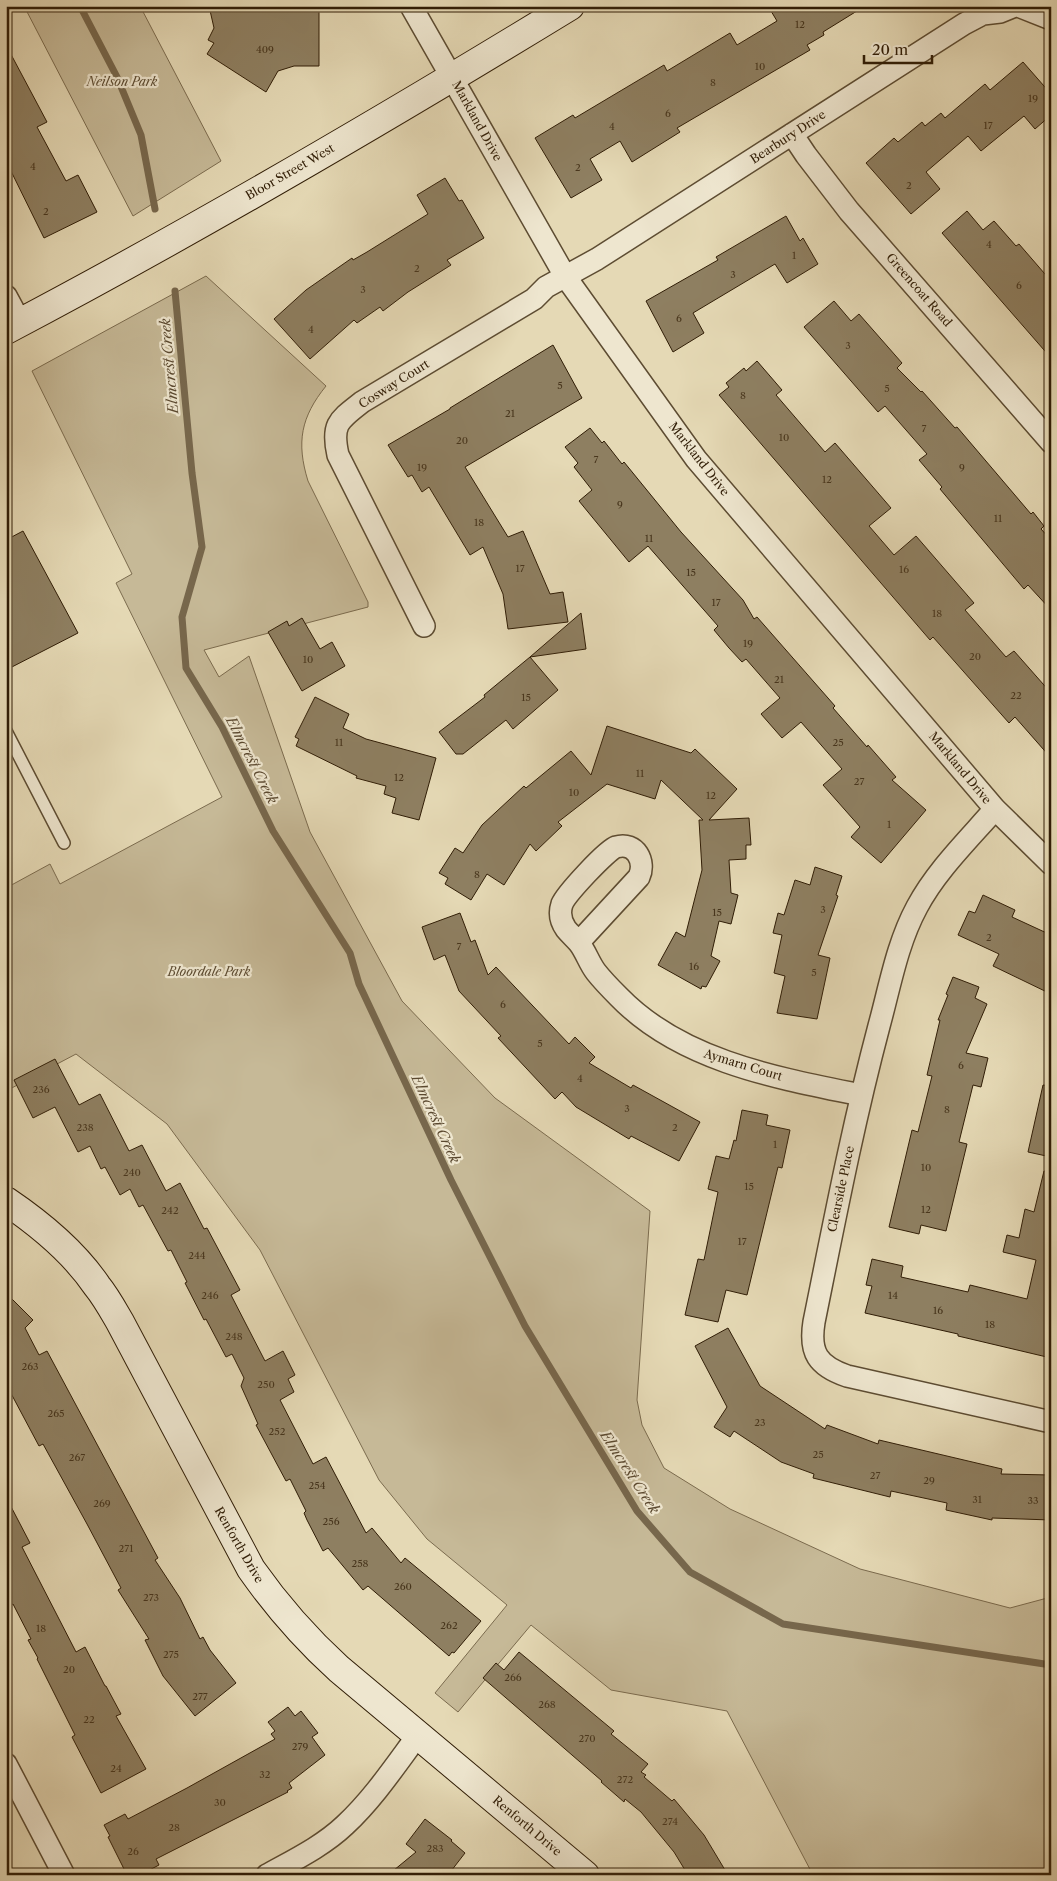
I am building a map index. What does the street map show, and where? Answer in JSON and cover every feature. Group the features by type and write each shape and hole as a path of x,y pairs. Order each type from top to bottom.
{"street":[{"name":"Markland Drive","path":"411,6 565,276 696,459 995,809 1051,864"},
{"name":"Bloor Street West","path":"13,326 125,268 452,78 570,6"},
{"name":"Bearbury Drive","path":"565,276 597,259 964,24 983,14 1000,12 1016,6 1051,19"},
{"name":"Greencoat Road","path":"792,134 849,211 1051,442"},
{"name":"Cosway Court","path":"424,626 338,455 334,439 338,423 362,402 534,299 546,287 565,276"},
{"path":"6,296 13,326"},
{"name":"Clearside Place","path":"995,809 942,871 917,907 899,952 861,1095 812,1339 818,1357 832,1371 1051,1422"},
{"name":"Aymarn Court","path":"578,942 596,972 621,999 671,1038 708,1056 727,1062 788,1079 861,1095"},
{"name":"Renforth Drive","path":"6,1201 33,1219 66,1249 97,1284 120,1322 236,1544 271,1597 311,1643 339,1670 585,1875"},
{"path":"267,1875 302,1856 344,1826 381,1786 418,1735"},
{"path":"6,1764 64,1875"}],"lane":[{"path":"6,731 64,843"}],"green space":[{"name":"Neilson Park","path":"24,6 140,6 221,161 133,216"},
{"name":"Bloordale Park","path":"206,276 326,386 306,419 302,442 304,467 308,481 368,602 368,607 204,650 219,677 249,656 310,832 402,1001 495,1098 650,1211 637,1400 642,1425 664,1468 730,1509 860,1569 1010,1608 1051,1597 1051,1875 813,1875 727,1711 611,1690 531,1625 458,1712 435,1693 507,1605 427,1539 379,1480 260,1250 167,1124 76,1054 6,1091 6,888 50,864 60,884 222,797 116,583 132,574 32,371"}],"building":[{"path":"209,6 319,6 319,66 294,66 278,71 266,92 207,54 214,43 208,40 214,28"},
{"path":"768,6 865,6 823,32 824,35 807,45 810,50 677,128 680,132 632,162 620,141 590,159 602,180 571,198 535,138 573,115 575,118 664,65 667,71 730,33 737,45 777,21"},
{"path":"6,45 47,122 37,127 66,181 78,175 97,212 44,238 6,161"},
{"path":"1023,62 1051,94 1051,115 1035,129 1024,116 981,151 968,136 926,172 940,189 911,214 866,163 894,138 898,142 922,122 925,126 941,113 945,118 985,84 990,90"},
{"path":"445,178 459,201 462,200 484,238 447,260 451,265 408,292 383,311 380,307 357,323 354,320 310,359 274,319 306,290 352,258 353,260 367,252 428,214 417,195"},
{"path":"967,211 983,230 994,221 1016,246 1019,244 1051,281 1051,358 942,233"},
{"path":"786,216 800,241 803,238 818,264 787,283 775,264 693,313 704,333 673,352 646,301 718,260 716,257"},
{"path":"834,301 851,321 859,314 902,363 897,368 922,391 955,428 957,427 1031,514 1033,512 1044,526 1041,529 1051,540 1051,610 1028,585 1024,589 940,489 942,487 919,460 927,454 885,406 878,412 804,327"},
{"path":"553,345 582,398 465,467 508,537 523,531 550,594 563,592 568,622 508,629 503,594 483,547 470,555 429,487 422,492 412,475 408,477 388,445"},
{"path":"757,361 782,390 776,395 825,452 835,443 891,508 869,526 894,555 916,536 974,603 965,610 1006,657 1014,651 1051,693 1051,758 1015,717 1009,723 933,637 930,640 719,395 729,387 726,383 744,368 746,371"},
{"path":"590,428 602,443 604,441 622,464 624,462 681,532 743,600 754,619 757,617 835,706 833,708 896,777 892,780 926,810 881,863 851,837 860,827 823,785 842,769 801,722 782,738 761,714 780,698 746,659 742,662 729,648 714,630 718,626 648,546 629,562 579,501 592,490 574,467 578,463 565,447"},
{"path":"23,531 78,633 6,670 6,540"},
{"path":"581,613 586,649 530,657"},
{"path":"302,618 320,649 332,642 345,666 302,691 268,632 287,621 289,626"},
{"path":"530,657 558,690 513,729 506,720 463,754 456,754 439,732 485,697 484,695"},
{"path":"315,697 349,714 343,728 366,739 436,758 419,820 392,813 396,798 384,794 386,786 356,778 357,776 296,746 299,739 295,737"},
{"path":"607,726 691,753 695,749 737,789 709,820 749,818 751,845 746,845 746,859 729,860 731,893 738,895 731,924 719,921 711,956 720,961 706,987 702,986 701,989 658,965 676,932 685,937 702,870 699,820 703,820 661,780 655,799 607,784 558,822 562,826 536,851 530,844 504,885 487,874 471,900 445,884 448,878 439,873 455,848 463,853 482,825 524,786 526,788 571,751 591,775"},
{"path":"815,867 842,876 836,895 838,896 818,955 830,958 817,1019 777,1013 785,976 774,973 782,935 773,933 778,913 784,915 795,880 810,885"},
{"path":"983,895 1015,910 1012,917 1051,935 1051,994 993,966 999,954 958,935 969,911 975,913"},
{"path":"460,913 471,942 475,940 488,975 496,967 569,1044 575,1037 595,1057 589,1063 631,1088 633,1085 700,1122 679,1161 631,1136 629,1139 576,1107 562,1092 555,1099 498,1038 501,1036 459,991 445,955 434,960 422,927"},
{"path":"953,977 979,987 975,998 987,1004 966,1053 988,1058 981,1087 973,1085 959,1142 967,1144 946,1231 921,1225 919,1234 889,1227 912,1130 918,1132 932,1076 927,1075 940,1020 938,1020"},
{"path":"55,1059 79,1105 100,1094 129,1151 142,1145 166,1191 180,1183 204,1229 207,1228 240,1290 231,1295 265,1361 283,1351 295,1375 288,1379 294,1392 280,1400 313,1464 326,1457 366,1533 372,1528 401,1563 405,1558 481,1621 454,1653 452,1652 449,1656 368,1586 363,1590 328,1548 323,1551 307,1520 304,1513 306,1511 290,1479 286,1481 256,1425 258,1424 241,1386 244,1378 232,1354 226,1357 206,1319 204,1320 171,1250 168,1251 143,1205 139,1207 130,1189 120,1195 105,1167 101,1169 90,1146 78,1152 55,1107 33,1118 14,1080"},
{"path":"1043,1085 1051,1086 1051,1157 1028,1152"},
{"path":"742,1110 768,1115 766,1125 790,1130 782,1168 778,1167 747,1295 726,1290 718,1322 685,1315 698,1259 704,1260 718,1192 708,1189 716,1156 729,1159 734,1140 736,1141"},
{"path":"1044,1171 1051,1172 1051,1358 865,1313 872,1286 866,1285 872,1259 903,1266 901,1277 968,1292 970,1285 1027,1299 1036,1260 1003,1252 1007,1235 1019,1238 1025,1209 1034,1212"},
{"path":"6,1293 33,1320 25,1328 39,1355 47,1351 158,1558 155,1560 180,1598 200,1639 203,1637 210,1650 236,1683 195,1716 163,1676 145,1640 149,1639 118,1590 121,1588 87,1524 43,1444 39,1446 6,1384"},
{"path":"728,1328 760,1386 825,1429 827,1425 878,1444 879,1440 1002,1469 1001,1474 1051,1475 1051,1520 992,1518 992,1520 946,1510 947,1503 891,1491 890,1497 813,1478 814,1474 781,1462 734,1431 730,1437 714,1427 727,1407 695,1346"},
{"path":"6,1497 30,1543 22,1547 76,1652 85,1647 121,1714 116,1716 146,1769 101,1793 72,1737 75,1735 28,1640 31,1639 13,1604 6,1608"},
{"path":"519,1652 614,1731 611,1734 648,1764 641,1772 646,1775 644,1777 672,1801 674,1799 704,1835 728,1875 688,1875 674,1852 641,1812 625,1799 624,1802 483,1678 496,1663 504,1670"},
{"path":"288,1707 295,1716 301,1711 318,1733 312,1737 325,1755 289,1783 292,1788 288,1792 156,1859 159,1865 140,1875 127,1875 104,1825 125,1814 128,1819 275,1739 271,1734 275,1731 268,1722"},
{"path":"425,1819 465,1853 448,1875 388,1875 416,1852 406,1844"}],"waterway":[{"name":"Elmcrest Creek","path":"80,6 117,77 141,135 155,209"},
{"name":"Elmcrest Creek","path":"175,291 192,473 202,547 182,617 186,668 222,727 273,831 350,953 359,984 451,1180 525,1326 637,1511 690,1572 783,1624 1051,1665"}]}
